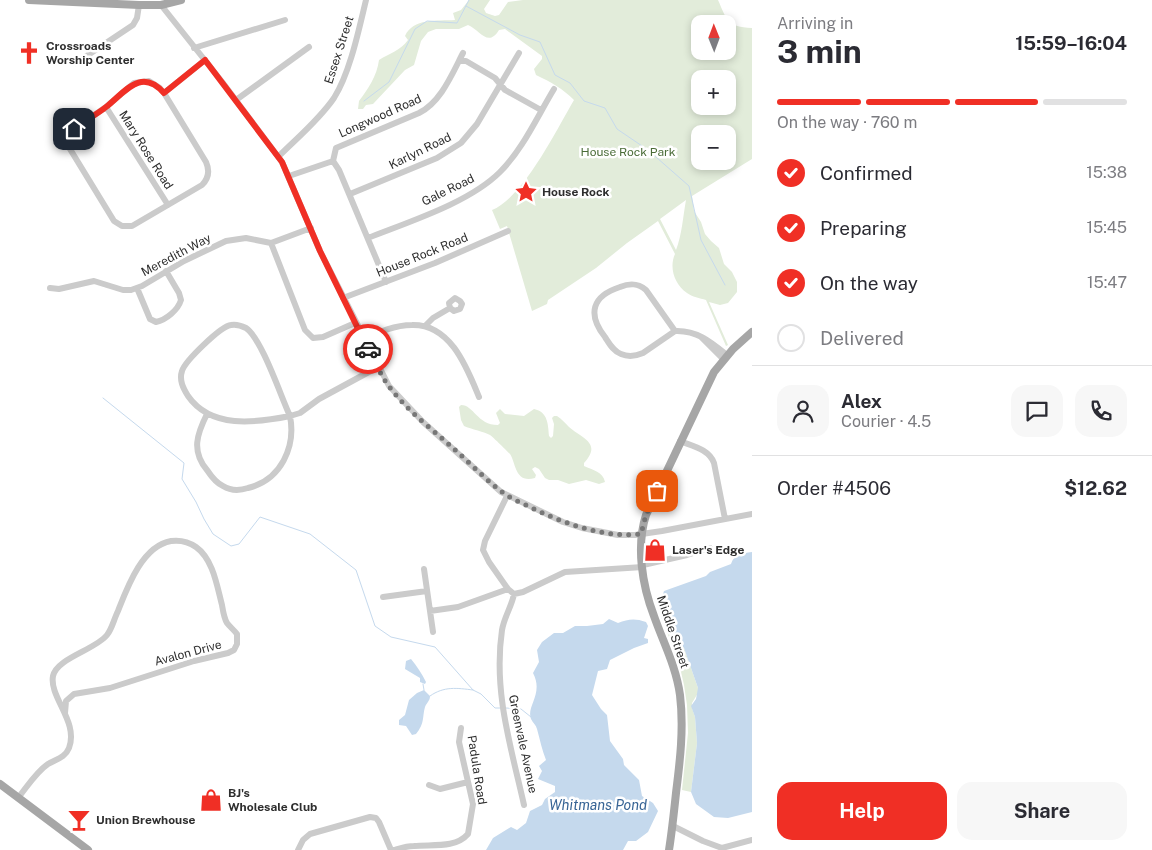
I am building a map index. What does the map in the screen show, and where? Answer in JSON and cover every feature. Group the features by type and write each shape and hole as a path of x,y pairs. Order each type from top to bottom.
{"main road":[{"path":"29,0 114,2 138,5 161,5 181,0"},
{"name":"Middle Street","path":"670,850 681,743 681,702 672,659 650,605 643,566 641,534 646,515 709,380 725,357 752,332"},
{"path":"0,784 88,850"}],"street":[{"name":"Essex Street","path":"278,156 315,121 337,93 349,65 366,0"},
{"path":"76,64 133,25 137,18 138,5"},
{"path":"161,5 236,100 278,156 290,176 311,228 355,323 389,386 417,416 507,496 577,527 618,535 641,534 752,514"},
{"path":"194,48 285,20"},
{"path":"236,100 308,46"},
{"name":"Longwood Road","path":"333,161 336,148 419,113 430,106 437,98 463,53"},
{"name":"Karlyn Road","path":"350,194 437,158 454,148 472,131 519,53"},
{"path":"164,93 205,60"},
{"path":"459,61 466,61 495,78 506,90 541,110"},
{"path":"149,81 164,93 206,162 209,172 202,185 128,227 122,226 114,221 68,144 69,136 74,129 106,107 134,84 149,81"},
{"name":"Gale Road","path":"368,238 457,201 481,188 499,173 512,158 554,89"},
{"name":"Mary Rose Road","path":"106,107 168,205"},
{"path":"290,176 333,161 350,194 386,282"},
{"path":"311,228 271,243 301,320 313,338 323,337 355,323"},
{"name":"House Rock Road","path":"344,298 508,231"},
{"name":"Meredith Way","path":"50,288 60,289 94,281 123,290 137,288 226,241 246,238 271,243"},
{"path":"137,288 148,317 156,322 164,319 178,308 181,300 166,271"},
{"path":"676,330 646,290 639,285 627,285 608,291 600,298 594,309 595,322 598,328 616,352 627,356 638,355 676,330 690,331 700,336 725,357"},
{"path":"425,326 433,318 450,308"},
{"path":"207,414 196,440 198,455 203,466 222,486 237,490 253,487 263,483 282,465 292,435 290,416 259,345 246,328 232,324 225,327 187,362 183,369 182,386 198,408 207,414 229,421 242,422 255,422 290,416 300,414 319,399 378,367"},
{"path":"364,339 399,326 425,326 437,332 454,348 464,363 479,397"},
{"path":"680,441 711,456 725,519"},
{"path":"507,496 485,541 483,550 488,562 508,589 514,594 565,572 643,566 710,548"},
{"name":"Avalon Drive","path":"18,798 44,767 67,752 70,743 71,732 54,686 55,671 60,665 94,645 108,634 137,568 160,545 168,542 183,542 198,549 206,558 213,572 227,624 237,634 237,644 234,650 228,654 189,663 110,688 74,694 66,702 65,713"},
{"path":"424,569 433,632"},
{"path":"430,611 458,607 508,589"},
{"path":"382,597 427,591"},
{"name":"Greenvale Avenue","path":"514,594 502,630 500,682 502,709 524,805"},
{"name":"Padula Road","path":"392,850 412,846 446,844 465,838 468,834 473,804 459,742 461,728"},
{"path":"429,785 440,789 468,782"},
{"path":"298,850 303,840 310,834 370,817 376,818 379,822 392,850"},
{"path":"673,826 702,841 724,849 752,840"}],"green space":[{"name":"House Rock Park","path":"469,0 490,0 484,9 486,13 495,16 499,15 508,2 523,0 718,0 725,15 691,15 691,60 736,60 736,26 752,28 752,159 736,169 736,125 691,125 691,170 734,170 692,196 694,211 701,222 705,234 719,248 724,264 732,272 737,282 737,292 728,303 720,305 709,302 728,345 726,346 706,300 689,294 676,280 673,270 675,254 658,221 596,268 548,300 547,304 532,311 507,226 500,229 492,210 504,203 527,178 574,100 566,92 536,75 534,69 542,59 542,56 505,29 499,30 491,38 484,36 468,25 459,29 436,29 428,32 421,41 414,65 405,70 373,104 366,105 363,109 358,109 359,101 374,77 379,60 405,44 408,40 405,36 414,26 426,22 455,20 453,13 461,10","holes":["686,200 681,232 676,250 660,219"]},
{"path":"461,405 469,408 485,422 498,425 500,423 496,413 500,409 505,414 524,416 534,409 545,416 551,438 553,436 554,424 552,418 557,416 585,438 591,446 591,451 584,466 600,474 605,482 599,484 586,480 569,484 558,480 549,480 535,467 532,469 536,475 535,478 524,478 517,472 510,454 492,436 464,426 459,407"},
{"path":"662,619 665,620 684,648 698,688 698,693 692,703 697,743 691,792 682,790 688,733 684,685 679,663"}],"water":[{"path":"752,552 752,812 728,818 714,817 696,804 691,792 697,743 695,717 691,706 696,699 698,688 684,648 675,637 666,620 662,619 662,598 664,591 706,576 710,572 731,564 734,558 739,555"},
{"name":"Whitmans Pond","path":"609,619 618,623 638,620 646,622 648,626 644,638 648,639 648,643 610,660 607,669 598,671 592,695 607,715 610,741 623,759 624,765 639,780 642,796 653,803 658,811 648,832 636,841 628,841 623,850 486,850 493,838 511,827 517,830 526,823 530,811 542,805 545,799 555,792 555,786 538,779 542,771 539,766 546,760 537,728 530,714 537,687 533,673 539,662 537,650 542,642 554,633 563,633 575,626 603,624"},
{"path":"411,659 423,676 425,684 420,682 420,678 405,669 406,661"},
{"path":"424,690 430,696 430,699 425,707 421,727 416,734 412,735 406,726 399,725 399,720 405,715 409,700"}],"waterway":[{"path":"364,101 389,82 415,29 427,21 457,23 469,0"},
{"path":"466,6 520,35 540,42 555,75 570,83 584,101 605,108 617,129 648,150 689,186 701,240 725,285"},
{"path":"103,398 184,463 182,479 213,534 231,546 239,544 260,517 310,534 356,570 375,626 391,637 435,647 473,690 481,694 495,708 502,708"},
{"path":"423,684 424,690"},
{"path":"430,696 446,689 473,690"},
{"path":"506,708 521,709 531,717"}],"way so far":[{"path":"368,349 385,380 397,396 423,422 498,489 512,498 553,518 577,527 618,535 635,535 641,534 646,515 657,491"}],"place":[{"name":"Crossroads Worship Center","path":"29,53"},
{"name":"House Rock","path":"526,192"},
{"name":"Laser's Edge","path":"655,550"},
{"name":"BJ's Wholesale Club","path":"211,800"},
{"name":"Union Brewhouse","path":"79,820"}],"route":[{"path":"74,129 106,107 134,84 149,81 164,93 205,60 265,137 290,176 320,251 368,349"}]}
